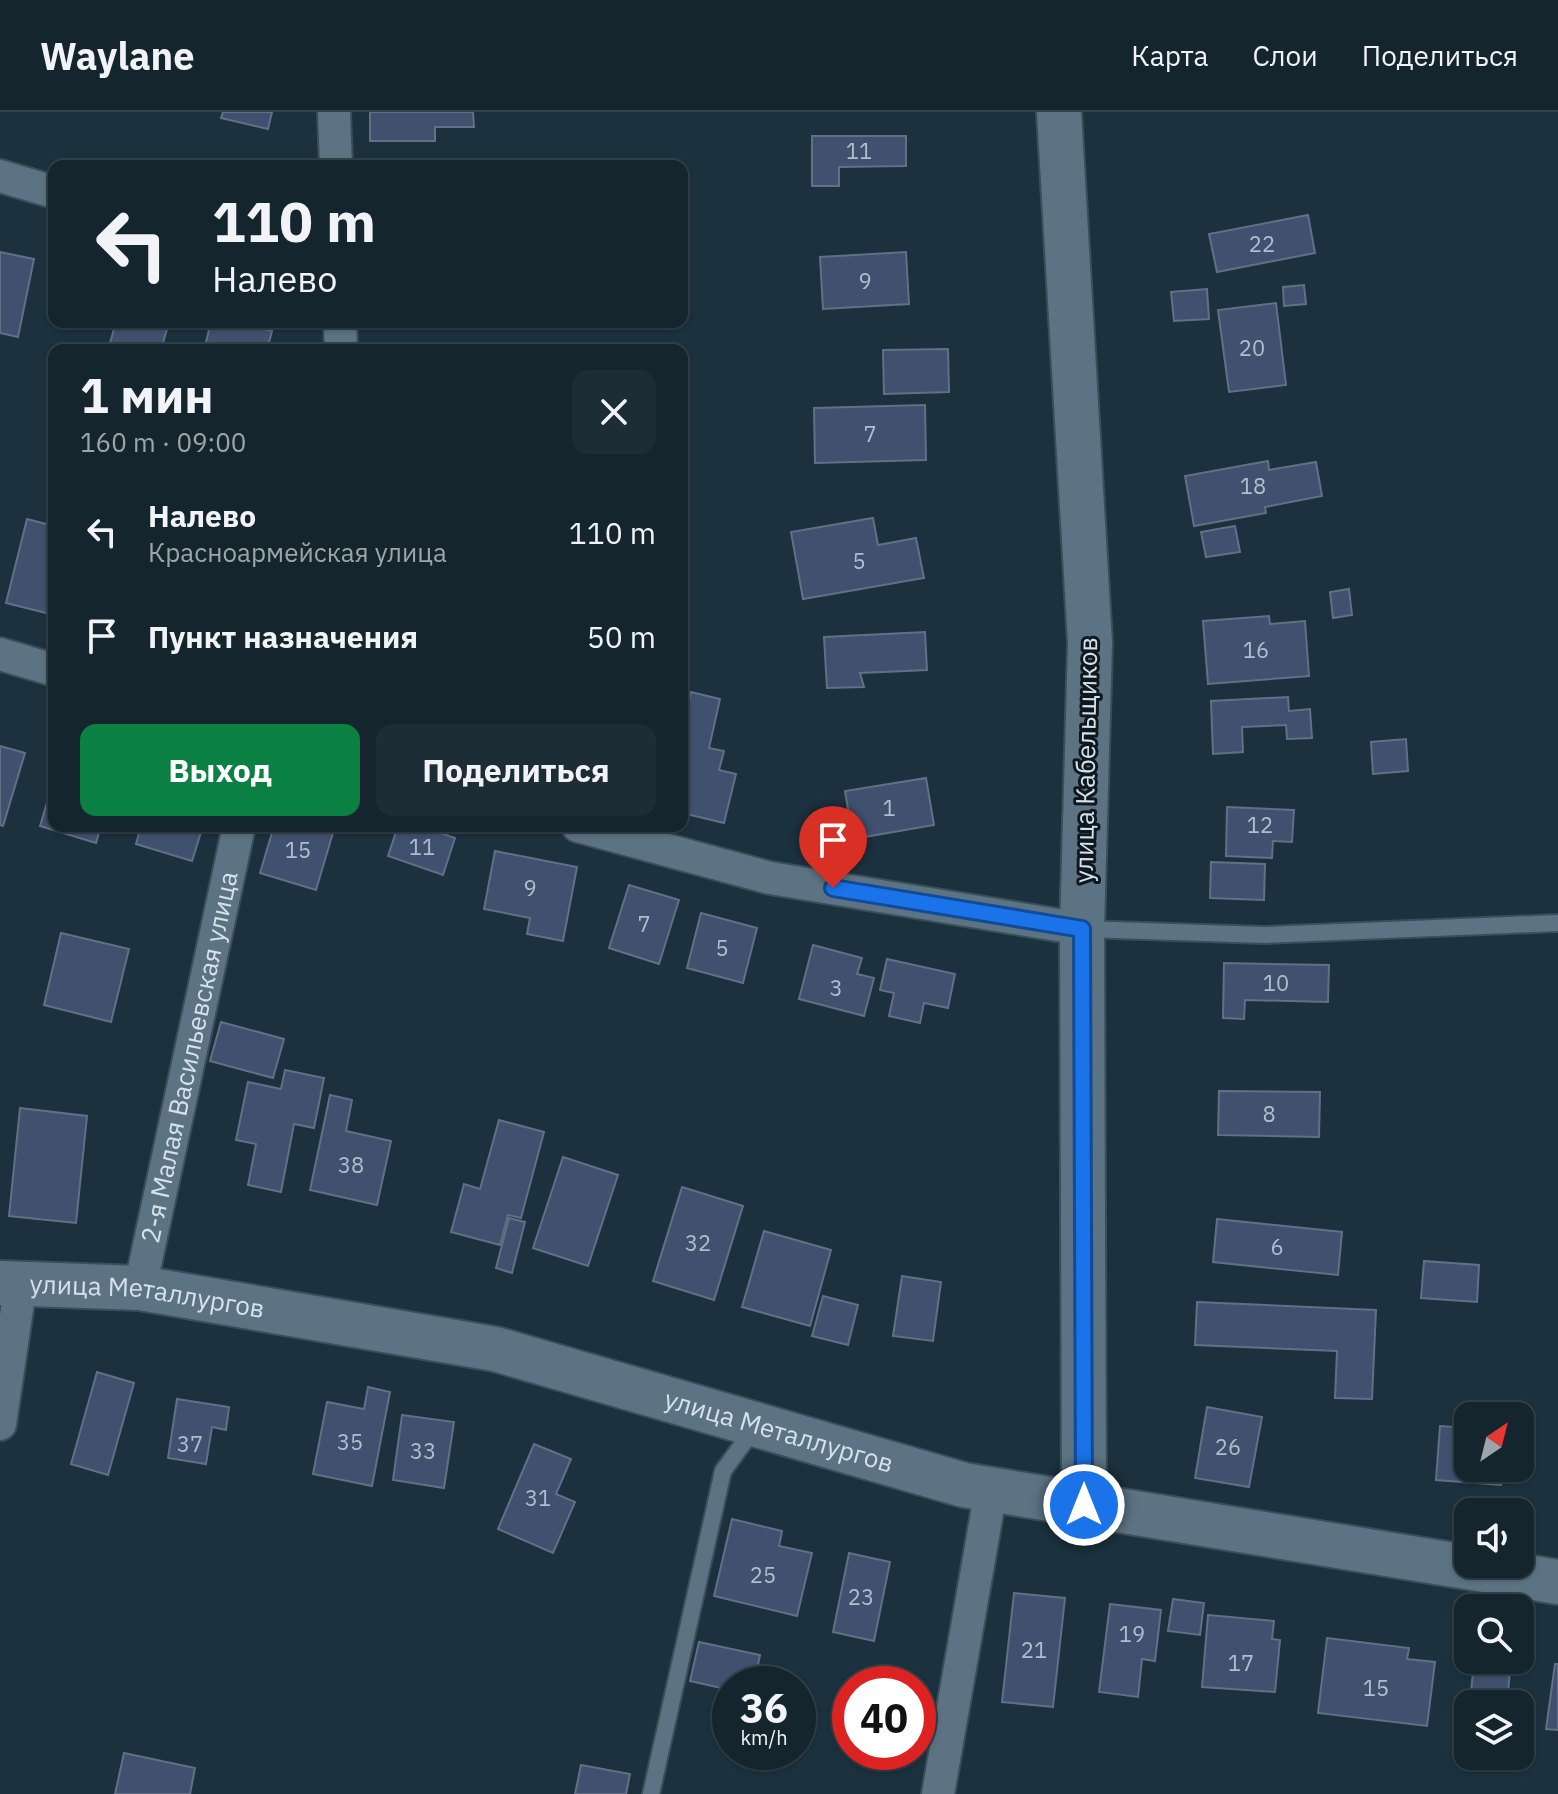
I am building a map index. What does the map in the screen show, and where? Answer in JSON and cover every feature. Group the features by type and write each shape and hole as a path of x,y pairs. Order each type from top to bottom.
{"main road":[{"name":"улица Кабельщиков","path":"1059,112 1090,643 1082,929 1084,1505"},
{"name":"улица Металлургов","path":"10,1282 140,1288 495,1349 964,1485 1558,1582"}],"street":[{"path":"334,112 336,160"},
{"path":"0,176 48,190"},
{"path":"0,654 48,668"},
{"name":"2-я Малая Васильевская улица","path":"140,1288 238,832"},
{"path":"600,832 770,878 1082,929"},
{"path":"0,1424 10,1282"},
{"path":"938,1794 991,1490"}],"lane":[{"path":"1082,929 1265,935 1558,923"},
{"path":"651,1794 723,1471 757,1425"}],"building":[{"path":"223,112 272,112 268,129 221,118"},
{"path":"370,112 473,112 474,127 435,127 435,141 370,141"},
{"path":"812,136 906,136 906,166 839,167 839,186 812,186"},
{"path":"1308,215 1315,253 1217,272 1209,234"},
{"path":"0,252 34,259 18,337 0,333"},
{"path":"906,252 909,304 823,309 820,257"},
{"path":"1304,285 1306,304 1284,306 1283,287"},
{"path":"1207,289 1209,319 1174,321 1171,292"},
{"path":"1276,303 1286,385 1229,392 1218,310"},
{"path":"114,328 167,328 163,344 110,344"},
{"path":"210,328 260,328 272,331 269,344 206,344"},
{"path":"948,349 949,392 884,394 883,350"},
{"path":"925,405 926,460 815,463 814,408"},
{"path":"1268,461 1269,470 1316,462 1322,496 1265,507 1266,513 1194,526 1185,476"},
{"path":"873,518 878,545 916,538 924,578 803,599 791,532"},
{"path":"27,519 48,524 48,614 6,603"},
{"path":"1235,526 1240,552 1206,557 1201,532"},
{"path":"1349,589 1352,615 1333,618 1330,592"},
{"path":"1269,616 1270,624 1305,621 1309,676 1208,684 1203,621"},
{"path":"925,632 927,670 860,673 864,687 827,688 824,637"},
{"path":"691,692 720,699 709,748 724,751 719,770 736,774 724,823 688,814 688,704"},
{"path":"1288,697 1289,711 1310,709 1312,738 1287,739 1286,725 1242,727 1243,752 1213,754 1211,701"},
{"path":"1406,739 1408,771 1373,774 1371,742"},
{"path":"0,746 25,753 3,826 0,825"},
{"path":"926,778 934,825 853,839 845,791"},
{"path":"48,799 48,828 40,826"},
{"path":"1227,807 1294,810 1292,842 1273,841 1272,858 1226,856"},
{"path":"60,832 99,832 96,843"},
{"path":"139,832 201,832 192,861 136,844"},
{"path":"272,832 333,832 316,890 260,873"},
{"path":"396,832 438,832 455,838 443,875 388,856"},
{"path":"495,851 577,867 563,941 527,934 530,918 484,909"},
{"path":"1211,862 1265,864 1264,900 1210,898"},
{"path":"629,885 679,900 659,964 609,948"},
{"path":"701,913 757,928 743,983 687,968"},
{"path":"61,933 129,949 111,1022 44,1005"},
{"path":"813,945 862,958 857,974 874,978 864,1016 799,999"},
{"path":"887,959 955,974 948,1008 924,1003 920,1023 889,1016 894,993 880,990"},
{"path":"1224,963 1329,965 1328,1002 1245,1000 1244,1019 1223,1018"},
{"path":"221,1022 284,1039 273,1078 210,1061"},
{"path":"285,1070 324,1078 314,1128 294,1124 281,1192 248,1185 256,1144 236,1140 248,1082 281,1089"},
{"path":"1219,1091 1320,1092 1319,1137 1218,1135"},
{"path":"330,1095 352,1100 346,1131 391,1141 377,1205 310,1190"},
{"path":"20,1108 87,1116 76,1223 9,1216"},
{"path":"499,1120 544,1132 521,1218 508,1215 500,1245 451,1232 464,1184 480,1189"},
{"path":"563,1157 618,1175 588,1266 533,1248"},
{"path":"682,1187 743,1206 714,1300 653,1281"},
{"path":"509,1218 525,1222 512,1273 496,1268"},
{"path":"1217,1219 1342,1232 1338,1275 1213,1262"},
{"path":"764,1231 831,1250 810,1326 742,1307"},
{"path":"1424,1261 1479,1265 1477,1302 1421,1298"},
{"path":"902,1276 941,1282 933,1341 893,1336"},
{"path":"823,1296 858,1305 848,1345 812,1336"},
{"path":"1197,1302 1376,1310 1372,1399 1335,1398 1337,1351 1195,1345"},
{"path":"97,1372 134,1383 108,1475 71,1464"},
{"path":"368,1387 390,1392 372,1486 313,1474 327,1402 364,1409"},
{"path":"177,1399 229,1407 226,1430 212,1427 206,1464 168,1458"},
{"path":"1207,1407 1262,1417 1249,1487 1195,1478"},
{"path":"402,1415 454,1422 444,1488 393,1480"},
{"path":"1440,1426 1454,1427 1454,1481 1436,1480"},
{"path":"534,1444 571,1459 556,1494 575,1502 553,1553 498,1529"},
{"path":"1462,1482 1501,1482 1501,1485"},
{"path":"732,1519 782,1531 779,1546 812,1553 797,1616 714,1596"},
{"path":"849,1553 890,1562 874,1641 833,1632"},
{"path":"1014,1593 1065,1598 1053,1707 1002,1702"},
{"path":"1173,1599 1204,1603 1200,1635 1168,1631"},
{"path":"1110,1604 1161,1610 1155,1661 1142,1659 1138,1697 1099,1692"},
{"path":"1208,1615 1274,1621 1272,1639 1280,1640 1275,1692 1202,1687"},
{"path":"1327,1638 1409,1648 1407,1659 1435,1662 1427,1726 1318,1713"},
{"path":"699,1642 760,1655 758,1666 712,1666 712,1686 690,1681"},
{"path":"1555,1664 1558,1664 1558,1730 1546,1729"},
{"path":"1473,1674 1510,1674 1508,1690 1471,1690"},
{"path":"124,1753 195,1768 190,1794 115,1794"},
{"path":"581,1765 630,1774 626,1794 575,1794"}],"route":[{"path":"833,888 1082,929 1084,1505"}]}
